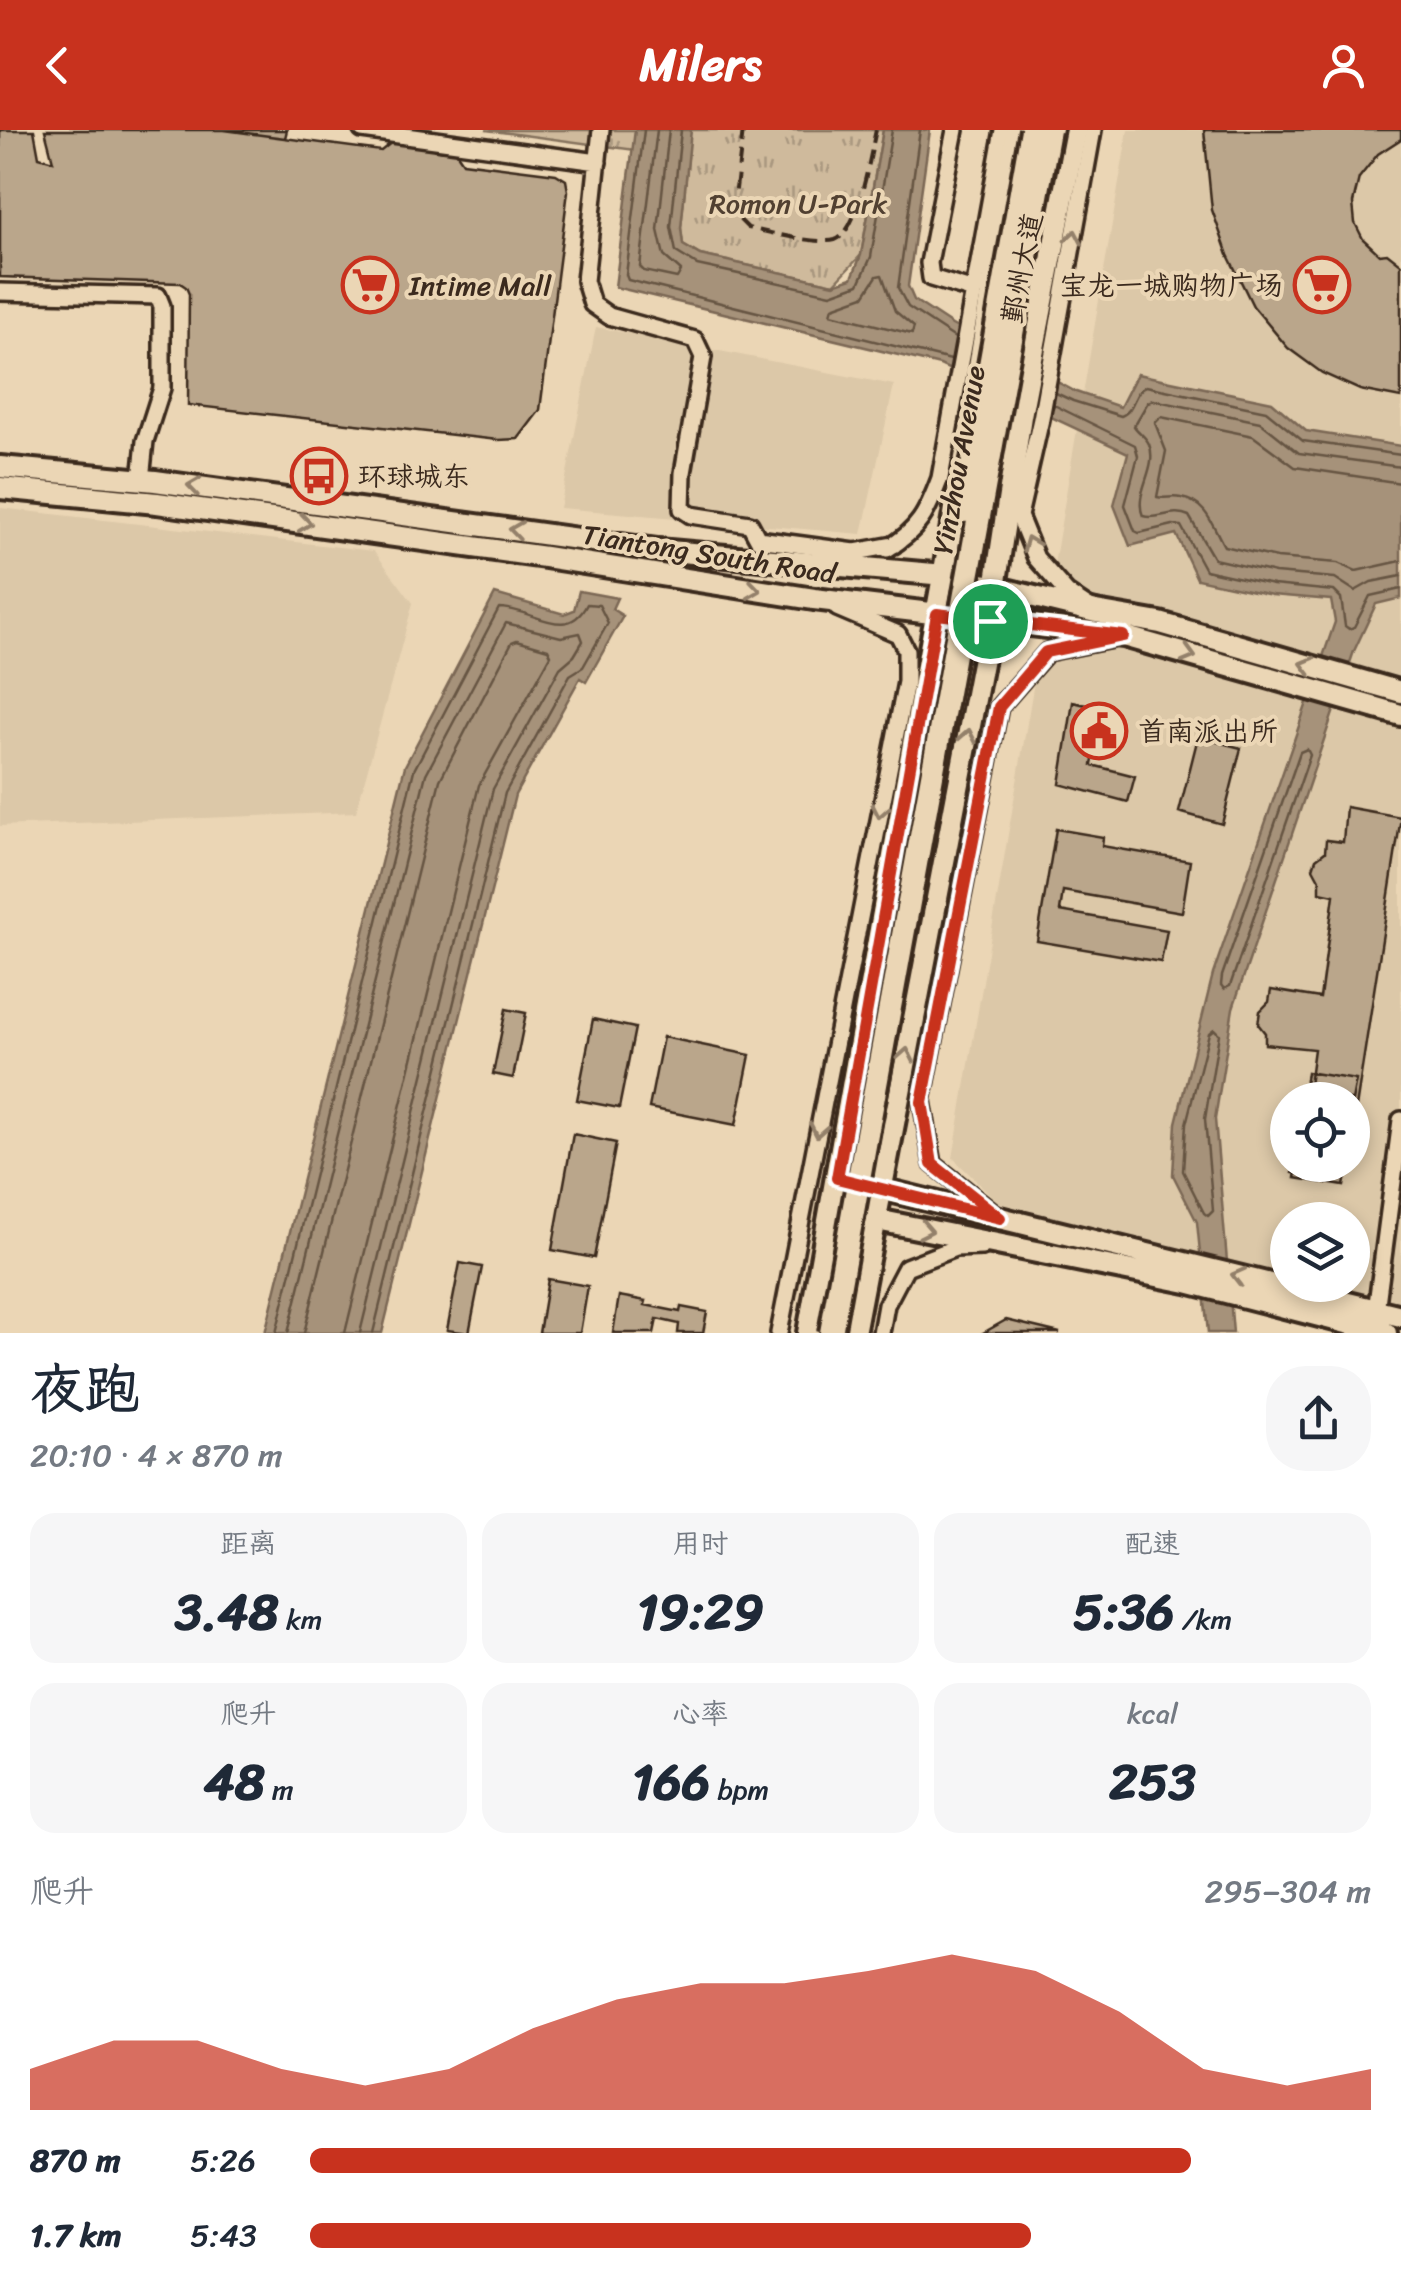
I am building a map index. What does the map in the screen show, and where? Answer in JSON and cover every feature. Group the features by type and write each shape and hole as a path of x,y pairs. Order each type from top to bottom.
{"highway":[{"path":"818,1333 1032,130"},
{"name":"Yinzhou Avenue","path":"831,1333 1049,130"}],"main road":[{"name":"鄞州大道","path":"973,400 976,327 1017,130"},
{"name":"鄞州大道","path":"1031,418 1076,130"},
{"name":"Yinzhou Avenue","path":"831,1211 973,400"},
{"name":"Yinzhou Avenue","path":"854,1333 995,586 1031,418"},
{"path":"0,467 140,480 658,550 944,574 1096,612 1160,622 1401,692"},
{"name":"Tiantong South Road","path":"0,488 157,503 814,599 1123,636 1401,715"},
{"path":"837,1178 1000,1218 1378,1324"},
{"path":"808,1333 831,1211 1378,1324 1401,1316"}],"street":[{"path":"362,130 598,162"},
{"path":"602,130 585,281 592,304 609,316 696,340 704,358 684,473 682,509 691,515 750,524 758,539 855,552 894,545"},
{"path":"955,130 929,263 931,278 974,291"},
{"path":"820,564 847,566 894,545 910,535 929,508 940,478 958,383 976,327 974,291 1004,130"},
{"path":"1042,362 1093,130"},
{"path":"0,292 158,296 162,306 162,388 145,441 140,480"},
{"path":"1031,418 1019,516 1036,558 1067,593 1096,612"},
{"path":"778,1333 906,682 906,650 898,634 878,622 814,599"},
{"path":"1000,1218 932,1164 922,1102 999,707 1046,652 1123,636"},
{"path":"1378,1324 1401,1120"},
{"path":"881,1333 886,1304 906,1267 955,1248 1009,1247"}],"shaded area":[{"path":"1128,130 1401,130 1401,1303 1370,1296 1370,1202 1270,1202 1270,1272 1002,1206 953,1158"},
{"path":"596,327 894,385 862,534 560,508"},
{"path":"0,508 374,551 413,603 356,812 0,826"}],"green space":[{"name":"Romon U-Park","path":"486,130 883,130 861,255 834,284 700,255 683,245 688,157"}],"water":[{"path":"635,130 691,130 681,228 683,245 700,255 834,284 852,278 861,255 883,130 930,130 908,286 914,300 1076,392 1120,407 1137,374 1272,402 1306,431 1401,446 1401,598 1376,604 1354,651 1233,1008 1215,1119 1233,1333 1208,1333 1197,1222 1173,1175 1176,1123 1213,974 1335,622 1331,600 1272,595 1197,579 1176,534 1130,546 1114,505 1128,453 940,365 615,287"},
{"path":"579,591 617,598 612,609 623,616 586,682 580,678 515,795 382,1333 265,1333 405,766 495,594 564,614 574,610"}],"building":[{"name":"Intime Mall","path":"0,130 34,130 39,157 53,161 45,130 224,130 381,151 398,137 452,146 463,162 556,174 566,180 568,191 540,410 518,439 498,440 188,405 186,287 180,283 0,277"},
{"path":"224,130 287,130 285,138"},
{"name":"宝龙一城购物广场","path":"1204,130 1401,130 1401,139 1378,154 1359,178 1353,203 1355,223 1363,239 1379,254 1387,253 1401,264 1401,398 1360,390 1322,373 1288,348 1253,306 1212,210"},
{"path":"1073,702 1103,709 1092,765 1135,776 1128,802 1060,784"},
{"path":"1198,737 1241,748 1222,824 1179,812"},
{"path":"1346,807 1401,817 1360,1082 1309,1082 1314,1049 1265,1044 1265,1033 1258,1024 1271,990 1320,998 1334,895 1320,892 1320,881 1313,868 1325,852 1326,840 1343,842"},
{"path":"1056,829 1103,837 1102,846 1190,861 1182,912 1063,891 1060,911 1167,930 1161,962 1037,941"},
{"path":"506,1009 526,1013 513,1078 493,1074"},
{"path":"593,1019 635,1028 619,1108 577,1100"},
{"path":"663,1037 750,1055 736,1125 649,1108"},
{"path":"1307,1072 1356,1080 1356,1082 1306,1082"},
{"path":"573,1134 616,1143 594,1258 552,1250"},
{"path":"460,1263 482,1267 469,1333 447,1330"},
{"path":"548,1279 588,1286 580,1333 539,1333"},
{"path":"619,1296 680,1312 681,1307 707,1312 703,1333 678,1333 679,1324 657,1319 654,1333 613,1333"},
{"path":"1006,1320 1060,1333 983,1333"}],"railway":[{"path":"743,130 736,216 748,228 817,241 835,240 851,223 876,130"}],"place":[{"name":"Intime Mall","path":"370,285"},
{"name":"宝龙一城购物广场","path":"1322,285"},
{"name":"环球城东","path":"319,476"},
{"name":"首南派出所","path":"1099,731"}],"route":[{"path":"937,614 990,621 1123,636 1046,652 999,707 922,1102 932,1164 1000,1218 837,1178 937,614"}]}
